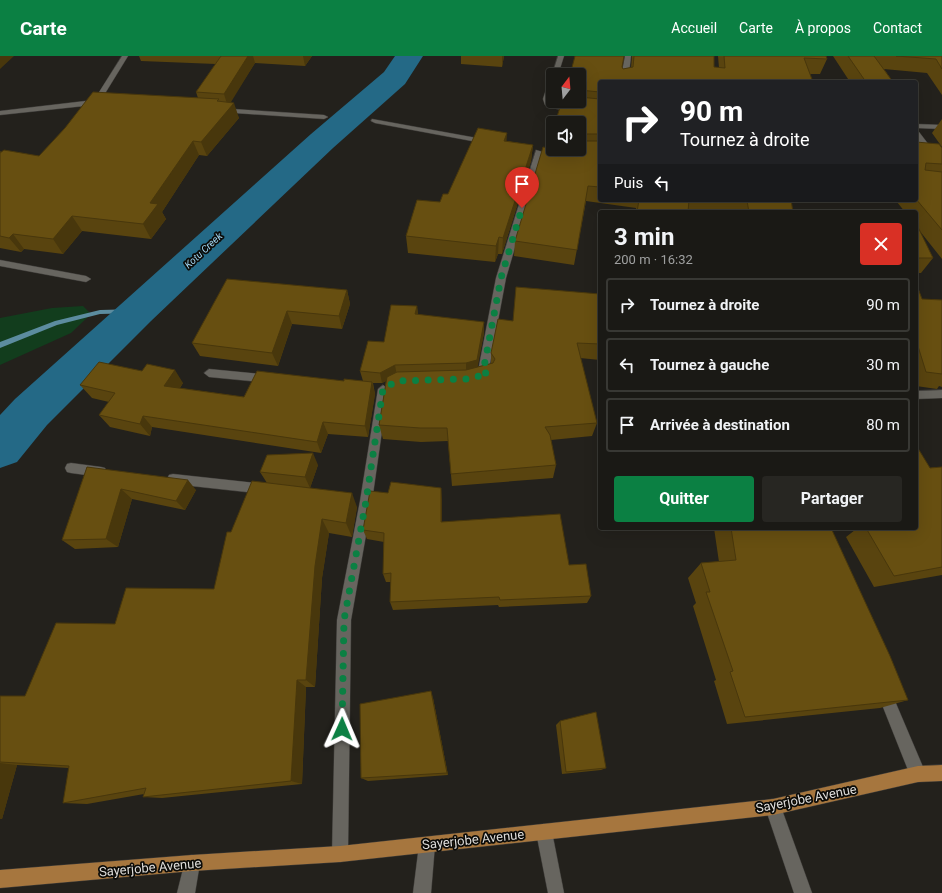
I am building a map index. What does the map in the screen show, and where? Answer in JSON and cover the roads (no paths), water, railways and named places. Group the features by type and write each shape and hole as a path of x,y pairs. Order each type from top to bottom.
{"main road":[{"name":"Sayerjobe Avenue","path":"0,879 192,863 340,854 773,807 918,774 942,773"}],"street":[{"path":"0,113 101,102 125,56"},
{"path":"557,68 561,56"},
{"path":"624,80 628,56"},
{"path":"566,108 598,112"},
{"path":"215,109 324,117"},
{"path":"375,121 493,143"},
{"path":"918,126 942,127"},
{"path":"918,137 942,167"},
{"path":"473,377 488,374 483,372 501,278 539,152"},
{"path":"0,263 86,279"},
{"path":"209,373 280,380"},
{"path":"340,854 344,620 366,501 383,387"},
{"path":"918,395 942,394"},
{"path":"70,468 110,472"},
{"path":"157,477 275,490"},
{"path":"350,499 366,501"},
{"path":"878,677 918,774"},
{"path":"773,807 803,893"},
{"path":"422,893 427,844"},
{"path":"186,893 192,863"}],"lane":[{"path":"544,832 556,893"}],"waterway":[{"name":"Kotu Creek","path":"0,448 31,412 137,311 322,141 395,78 409,56"},
{"path":"0,345 55,323 100,312 137,311"}]}
